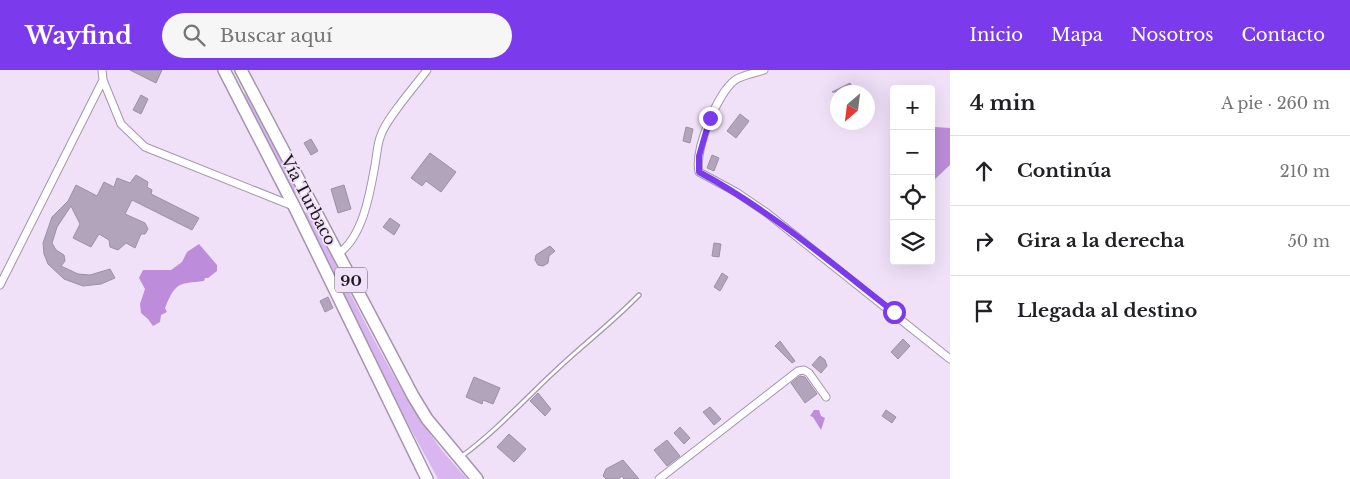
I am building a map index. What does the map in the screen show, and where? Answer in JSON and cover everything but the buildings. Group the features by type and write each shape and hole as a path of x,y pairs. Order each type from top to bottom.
{"highway":[{"name":"Vía Turbaco","path":"224,70 294,206 427,479"},
{"name":"Vía Turbaco","path":"241,70 413,396 428,419 478,479"},
{"path":"422,468 433,479"}],"street":[{"path":"102,70 103,80 121,124 146,147 294,206"},
{"path":"338,254 351,241 357,228 367,200 379,141 384,127 427,70"},
{"path":"764,70 741,78 727,88 710,118 699,156 699,172 736,192 767,213 950,359"},
{"path":"0,284 103,80"},
{"path":"658,479 798,371 804,370 809,373 826,398"}],"lane":[{"path":"459,458 496,428 555,372 614,321 639,295"}],"shaded area":[{"path":"245,90 298,190 296,193 292,191 244,99"},
{"path":"935,127 950,128 950,165 935,179"},
{"path":"301,211 310,214 399,385 433,438 467,479 438,479 397,404"},
{"path":"199,244 217,265 217,271 208,278 205,278 204,281 184,284 176,288 165,308 167,312 161,315 160,322 153,326 141,313 140,304 145,289 139,278 143,270 171,270 182,262 187,252"},
{"path":"814,410 819,410 821,416 825,418 821,430 813,417 810,416"}],"route":[{"path":"710,118 699,156 699,172 736,192 767,213 894,312"}]}
